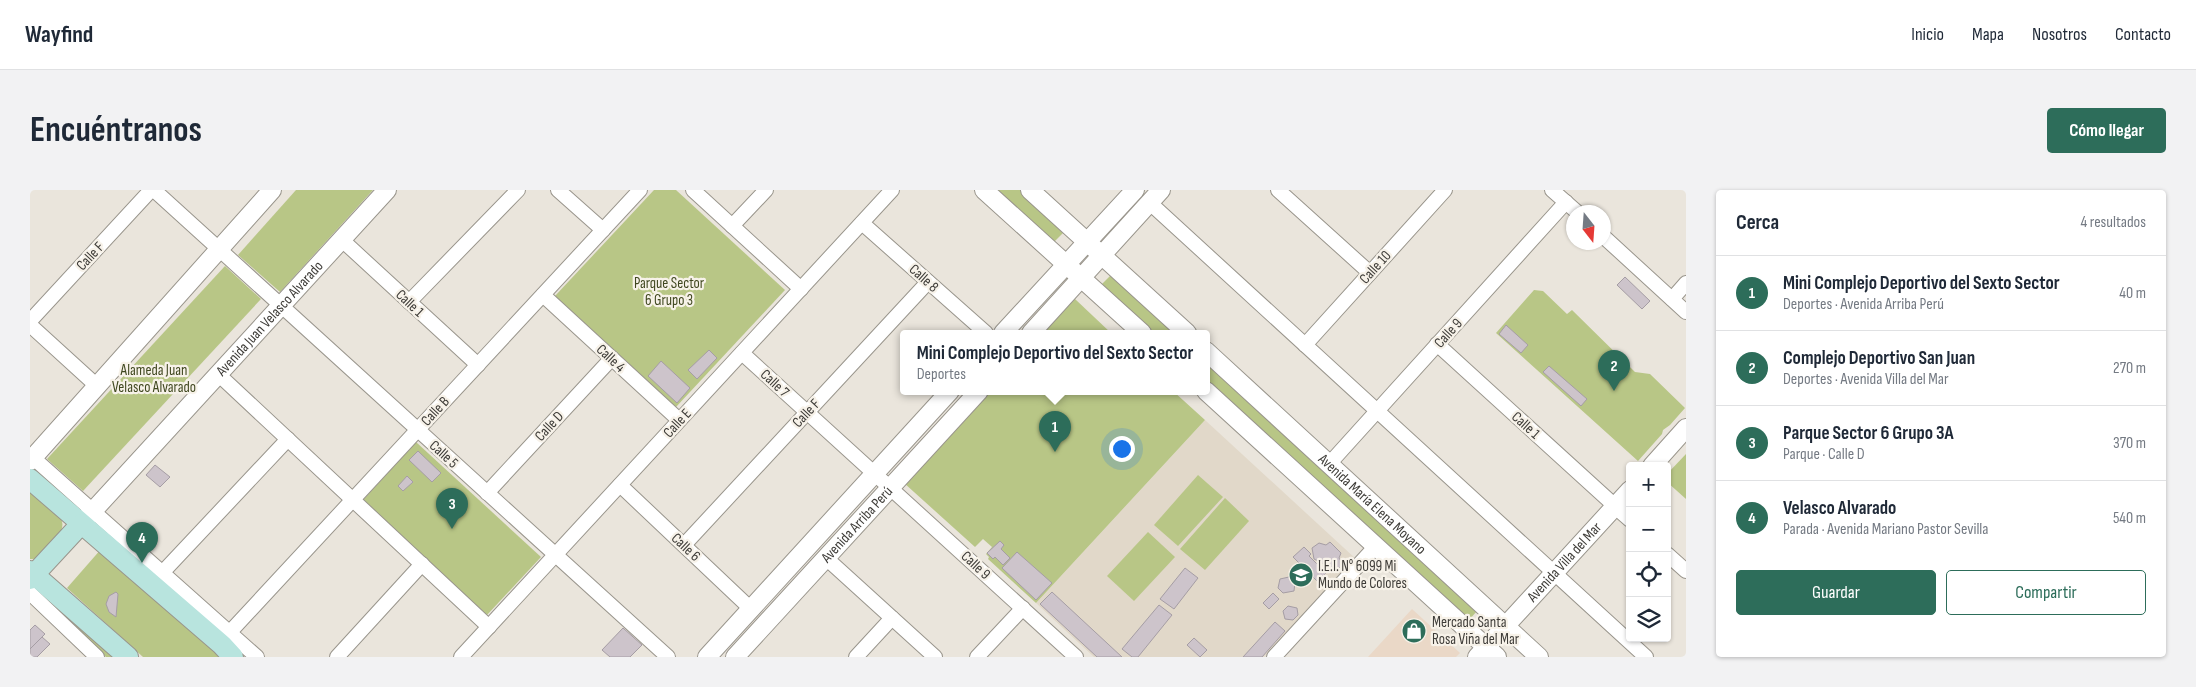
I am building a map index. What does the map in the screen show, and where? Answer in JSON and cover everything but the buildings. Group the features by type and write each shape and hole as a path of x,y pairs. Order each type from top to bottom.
{"main road":[{"path":"30,479 87,517 233,657"},
{"name":"Avenida Juan Velasco Alvarado","path":"31,580 87,517"},
{"path":"31,580 128,657"}],"street":[{"name":"Calle F","path":"30,321 150,190"},
{"path":"154,190 220,250"},
{"path":"257,657 162,573 87,517 31,458 272,190"},
{"name":"Avenida Juan Velasco Alvarado","path":"87,517 387,190"},
{"path":"409,302 518,190"},
{"path":"558,190 602,230"},
{"name":"Calle B","path":"230,632 640,190"},
{"path":"693,190 801,289"},
{"path":"732,226 766,190"},
{"name":"Calle E","path":"461,657 892,190"},
{"path":"984,190 1139,330"},
{"path":"1030,190 1184,330"},
{"path":"1006,330 1135,190"},
{"path":"1278,190 1294,195 1370,273"},
{"name":"Calle 10","path":"1305,345 1445,190"},
{"path":"1552,190 1569,205"},
{"path":"1034,330 1155,196 1305,345 1646,657"},
{"name":"Calle 9","path":"1330,463 1566,202"},
{"name":"Calle 8","path":"862,223 983,330"},
{"name":"Calle 1","path":"342,240 478,365"},
{"path":"1611,243 1686,312"},
{"name":"Calle 5","path":"220,250 668,657"},
{"name":"Calle F","path":"684,545 928,282"},
{"path":"1672,299 1686,283"},
{"name":"Calle 4","path":"543,295 679,420"},
{"path":"30,325 97,386"},
{"name":"Calle 1","path":"1437,344 1624,511"},
{"name":"Calle 7","path":"742,353 874,475"},
{"name":"Avenida María Elena Moyano","path":"1210,355 1330,463 1538,657"},
{"name":"Calle D","path":"487,493 612,358"},
{"path":"218,374 489,627"},
{"name":"Avenida Arriba Perú","path":"707,657 946,395"},
{"name":"Avenida Arriba Perú","path":"735,657 975,395"},
{"name":"Avenida María Elena Moyano","path":"1210,395 1376,546 1489,655"},
{"path":"1656,462 1686,428"},
{"path":"162,573 288,439"},
{"path":"1669,462 1686,443"},
{"name":"Calle 9","path":"874,475 892,487 1076,657"},
{"name":"Calle 6","path":"620,485 752,609"},
{"name":"Avenida Villa del Mar","path":"1489,655 1558,576 1624,511"},
{"path":"1274,657 1376,546"},
{"path":"826,558 935,657"},
{"path":"1671,558 1686,571"},
{"path":"337,657 422,564"},
{"path":"31,580 95,656"},
{"path":"976,657 1022,608"},
{"path":"856,657 892,618"}],"shaded area":[{"path":"1205,420 1356,559 1264,657 1094,657 1036,603"},
{"name":"Mercado Santa Rosa Viña del Mar","path":"1412,609 1460,653 1456,657 1368,657"}],"green space":[{"path":"296,190 373,190 280,292 238,255"},
{"name":"Parque Sector 6 Grupo 3","path":"654,190 676,190 785,290 676,407 555,296"},
{"path":"994,190 1020,190 1065,231 1052,244"},
{"name":"Alameda Juan Velasco Alvarado","path":"225,266 261,299 83,491 47,459"},
{"path":"1112,274 1173,330 1149,330 1100,286"},
{"path":"1534,290 1543,291 1567,314 1572,310 1635,372 1650,374 1685,408 1663,430 1662,434 1638,461 1496,333"},
{"path":"1075,299 1108,330 1046,330"},
{"path":"1210,365 1478,610 1468,621 1210,386"},
{"path":"985,395 1177,395 1205,420 1036,603 988,559 989,557 986,554 992,547 983,539 975,547 904,483"},
{"path":"416,442 541,557 487,615 362,501"},
{"path":"1686,454 1686,499 1671,486 1671,470"},
{"path":"1198,475 1223,497 1178,546 1154,525"},
{"path":"30,490 53,507 61,519 62,525 60,533 43,554 33,559 30,559"},
{"path":"1225,498 1249,521 1205,570 1180,549"},
{"path":"1148,532 1175,557 1134,601 1107,576"},
{"path":"102,548 225,657 143,657 67,588"},
{"path":"58,599 121,657 106,657 50,607"}],"place":[{"name":"Complejo Deportivo San Juan","path":"1614,391"},
{"name":"Mini Complejo Deportivo del Sexto Sector","path":"1055,452"},
{"name":"Parque Sector 6 Grupo 3A","path":"452,529"},
{"name":"Velasco Alvarado","path":"142,563"},
{"name":"I.E.I. N° 6099 Mi Mundo de Colores","path":"1301,575"},
{"name":"Mercado Santa Rosa Viña del Mar","path":"1414,631"}]}
